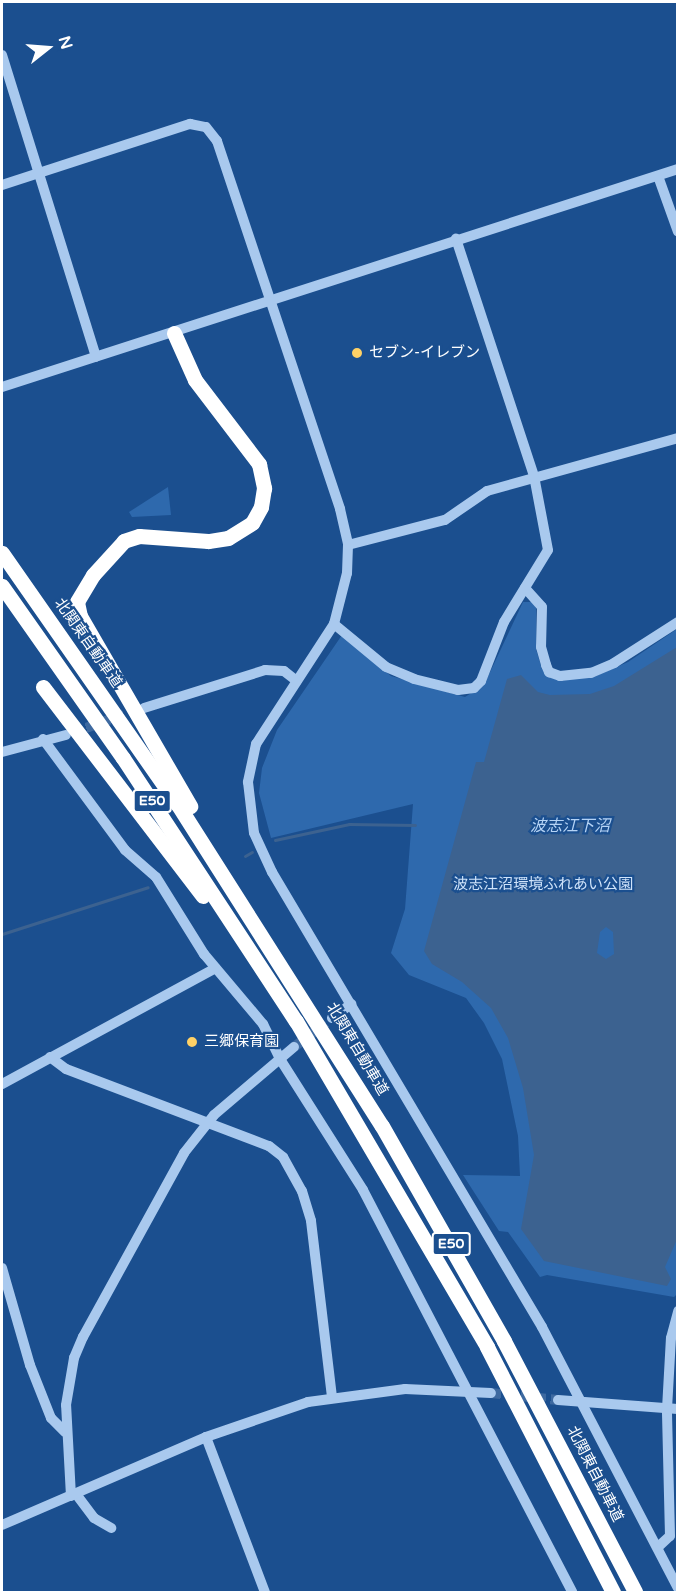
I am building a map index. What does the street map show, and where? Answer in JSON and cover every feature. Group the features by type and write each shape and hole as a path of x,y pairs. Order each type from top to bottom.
{"highway":[{"path":"129,529 226,531 246,518 257,496 256,478 249,463 189,382 174,333"},
{"path":"174,333 195,380 259,464 264,488 261,507 252,523 228,538 208,541 139,536 124,541 82,590 77,608 246,907"},
{"name":"北関東自動車道","path":"2,553 246,907 444,1233 635,1593"},
{"name":"E50","path":"2,586 123,758 296,1021 487,1347 613,1593"},
{"path":"43,687 110,771 296,1021"}],"street":[{"path":"2,56 96,357"},
{"path":"2,185 181,126 201,125 217,141 340,509 348,545 347,573 334,624 256,744 248,782 250,816 262,853 583,1402 678,1588"},
{"path":"2,387 678,169"},
{"path":"658,176 678,232"},
{"path":"334,624 386,667 437,687 467,690 481,681 504,622 548,550 534,476 456,239"},
{"path":"348,545 445,520 488,491 534,476 678,438"},
{"path":"525,588 542,607 541,647 546,665 549,672 560,676 591,673 614,663 678,622"},
{"path":"144,708 265,670 284,671 297,681"},
{"path":"2,752 66,735"},
{"path":"44,740 125,850 156,877 216,968 263,1023 280,1059 356,1176 572,1593"},
{"path":"2,1084 216,968"},
{"path":"332,1018 351,1004"},
{"path":"111,1528 94,1518 73,1495 65,1432 68,1394 78,1346 165,1182 207,1123 294,1047"},
{"path":"50,1057 66,1069 277,1151 302,1191 311,1221 324,1360 332,1397"},
{"path":"2,1268 30,1365 51,1418 65,1432"},
{"path":"658,1547 670,1536 673,1409 671,1338 678,1311"},
{"path":"2,1525 206,1437 261,1416 332,1397 405,1389 491,1393"},
{"path":"558,1400 673,1409"},
{"path":"206,1437 265,1593"}],"green space":[{"path":"168,487 171,515 132,517 129,512"},
{"name":"波志江下沼","path":"523,602 533,602 536,608 536,649 542,669 591,678 628,662 677,629 677,1294 674,1297 547,1275 540,1277 508,1232 499,1231 463,1175 520,1176 518,1136 502,1059 484,1023 466,998 409,975 391,953 405,909 413,804 271,838 259,793 262,768 277,730 342,635 391,676 465,697 484,685"}],"water":[{"name":"波志江下沼","path":"677,647 678,1237 665,1267 671,1279 667,1286 544,1261 521,1229 534,1155 523,1088 508,1038 491,1008 462,982 432,964 424,951 476,762 484,762 507,679 521,675 538,692 550,695 590,694 614,686","holes":["606,927 613,932 614,954 606,959 597,953 600,932"]}],"waterway":[{"path":"275,840 349,824 415,825"},
{"path":"245,856 252,852"},
{"path":"2,934 148,887"}],"tunnel":[{"path":"72,733 139,709"},
{"path":"294,1047 332,1018"},
{"path":"491,1393 558,1400"}],"place":[{"name":"セブン-イレブン","path":"357,353"},
{"name":"三郷保育園","path":"192,1042"}],"park label":[{"name":"波志江沼環境ふれあい公園","path":"543,885"}]}
